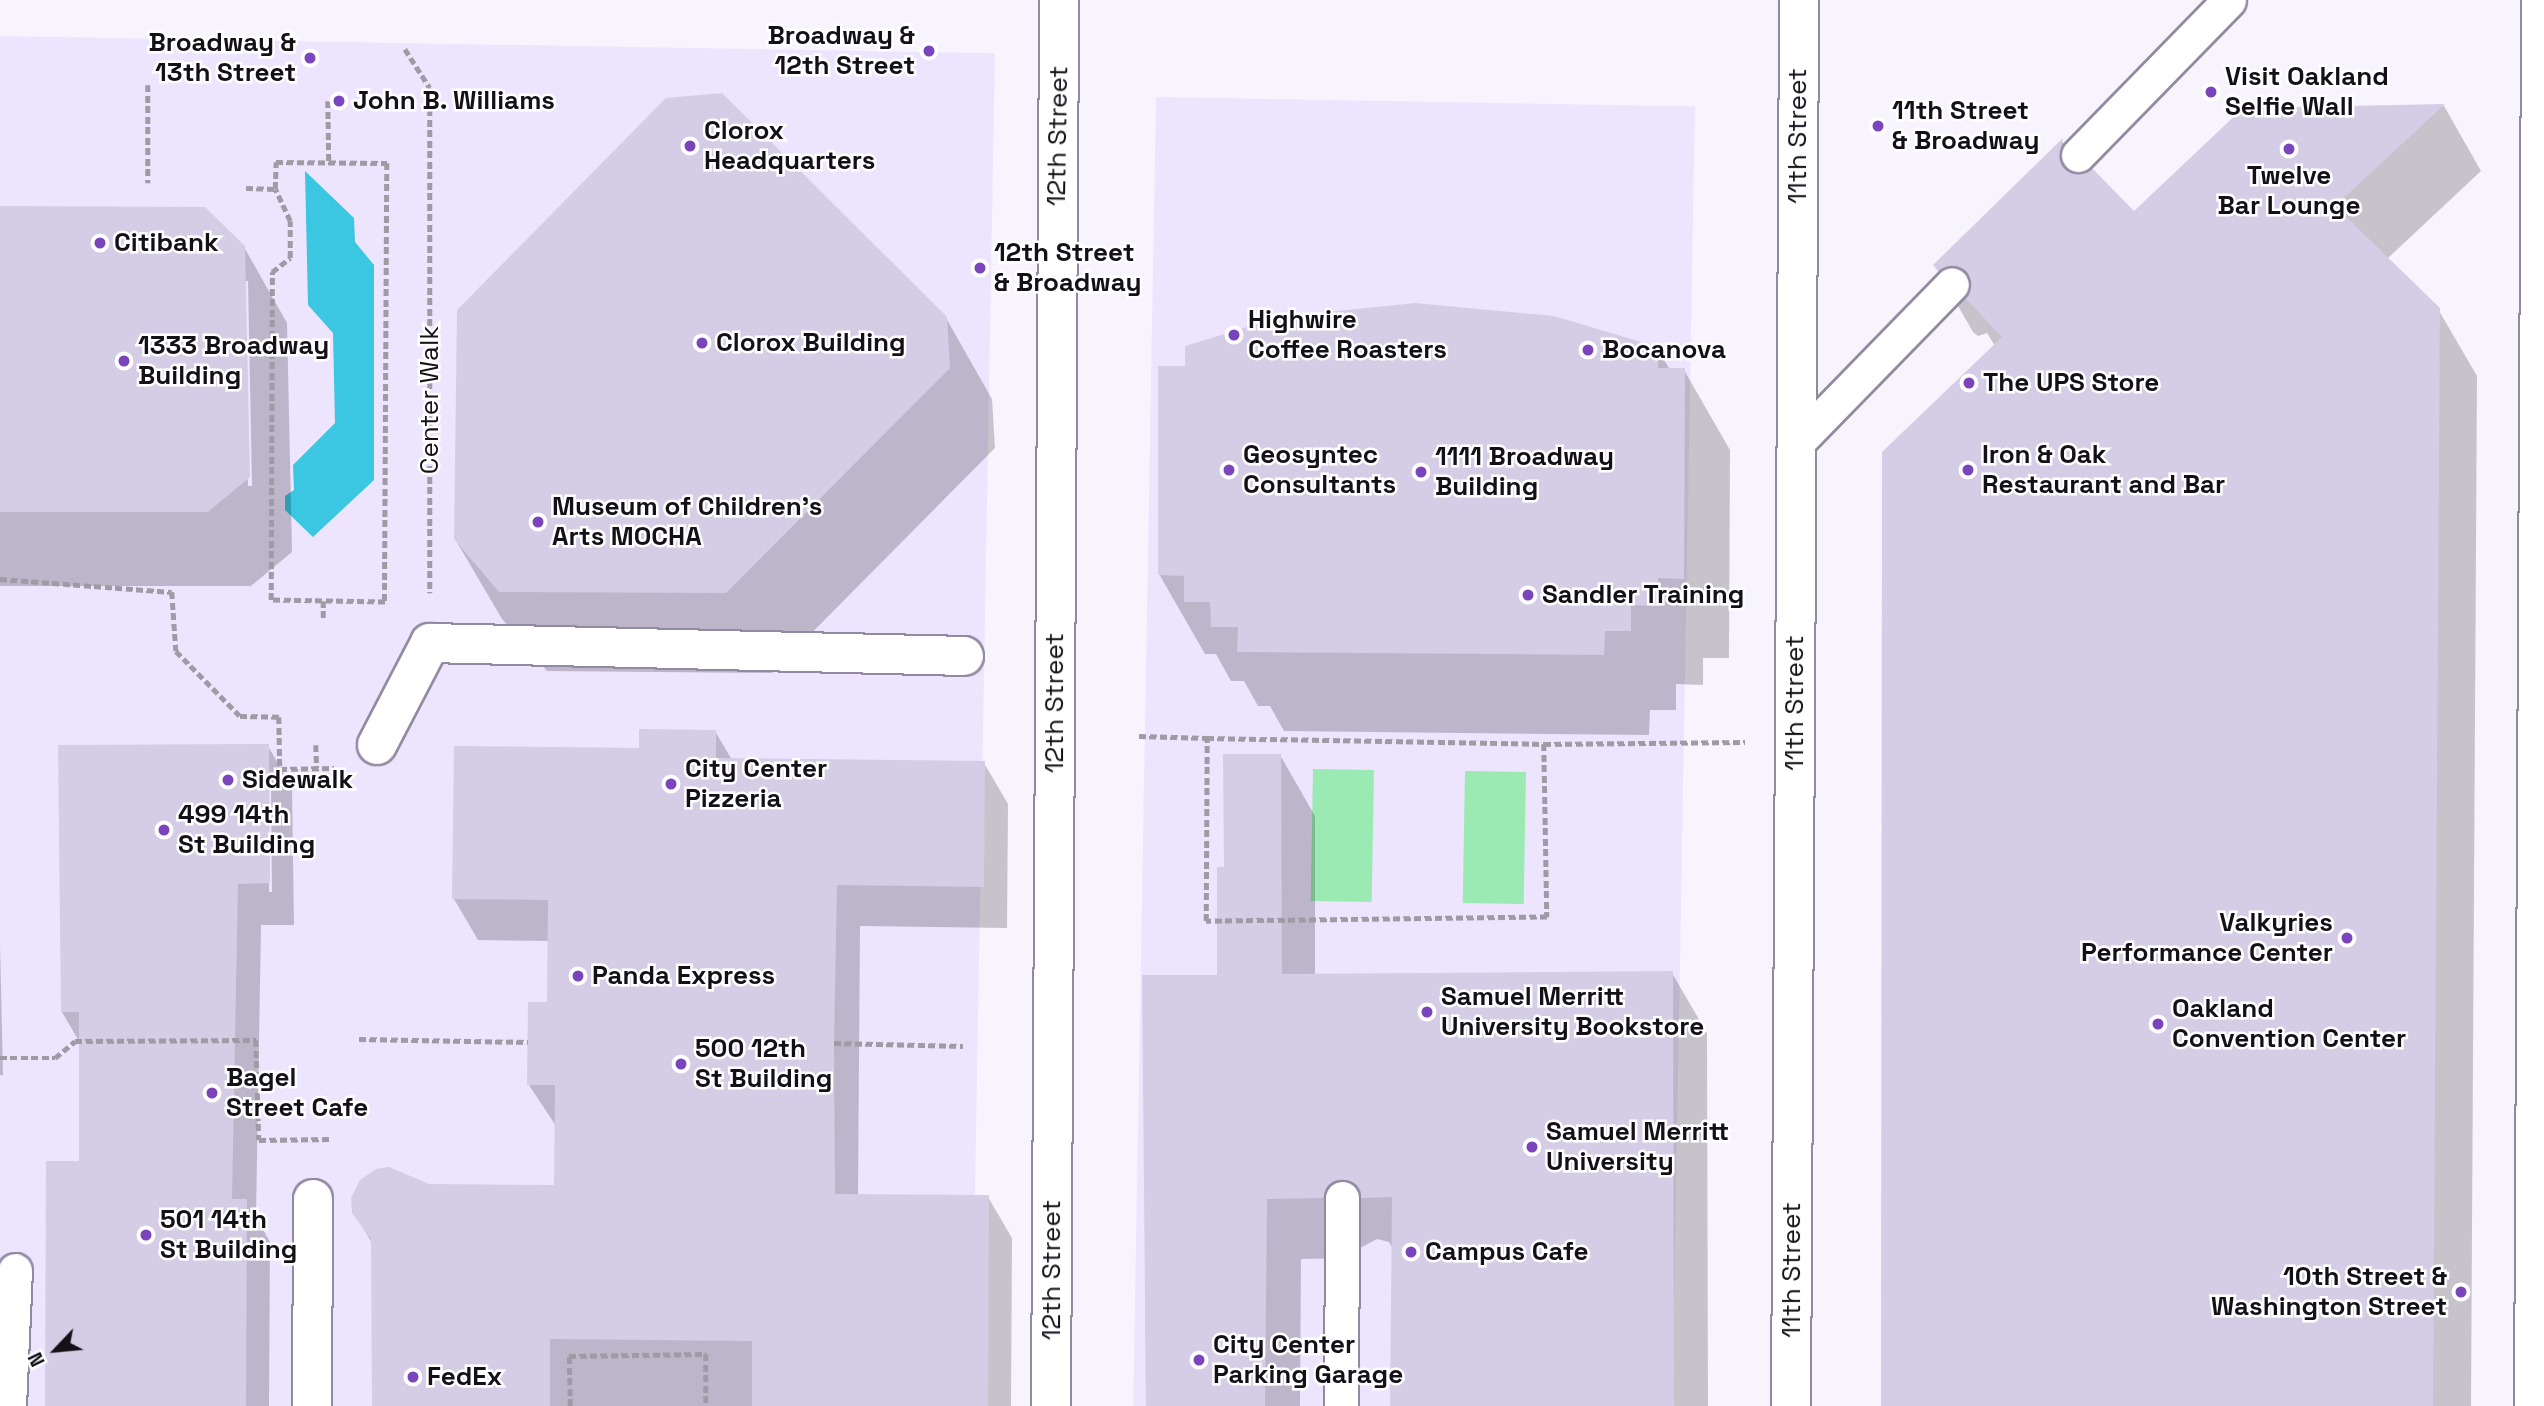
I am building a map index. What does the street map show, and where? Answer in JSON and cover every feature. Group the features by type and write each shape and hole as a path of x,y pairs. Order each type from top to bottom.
{"main road":[{"name":"12th Street","path":"1051,1406 1059,0"},
{"name":"11th Street","path":"1791,1406 1799,0"},
{"path":"2534,1406 2540,998 2541,0"},
{"path":"377,745 430,643 964,656"},
{"path":"312,1406 313,1199"}],"lane":[{"path":"2078,155 2229,0"},
{"path":"1797,444 1952,284"},
{"path":"1341,1406 1342,1198"},
{"path":"9,1406 15,1270"}],"path":[{"name":"Center Walk","path":"405,49 430,88 430,643"},
{"path":"148,85 148,183"},
{"path":"328,101 329,163"},
{"path":"276,162 329,163 387,163 385,602 271,600 272,272 290,257 290,221 275,189 276,162"},
{"path":"246,188 275,189"},
{"path":"0,579 172,592 176,651 240,716 279,717 280,769 340,768"},
{"path":"323,601 323,618"},
{"path":"1139,736 1544,744 1795,741"},
{"path":"1207,738 1206,921 1547,917 1544,744"},
{"path":"316,745 317,768"},
{"path":"0,1058 55,1058 75,1041 256,1040 259,1140 332,1139"},
{"path":"359,1040 528,1042"},
{"path":"834,1043 963,1046"},
{"path":"570,1406 569,1356 692,1354 706,1354 706,1406"}],"shaded area":[{"path":"0,36 995,53 971,1406 0,1406"},
{"path":"1156,97 1695,106 1672,1406 1133,1406"}],"green space":[{"path":"1313,769 1374,770 1372,902 1311,901"},
{"path":"1465,771 1526,772 1524,904 1463,903"}],"water":[{"path":"305,171 354,218 355,242 374,265 374,480 313,537 285,510 285,496 294,490 293,465 335,423 333,333 308,305"}],"building":[{"name":"Clorox Building","path":"722,93 947,317 950,368 726,593 499,592 454,539 457,310 666,98"},
{"name":"Oakland Convention Center","path":"2445,104 2335,206 2440,308 2433,1406 1881,1406 1882,452 2002,337 1965,298 1971,288 1966,271 1956,265 1938,271 1933,265 2063,138 2059,160 2064,168 2074,174 2092,168 2134,211 2243,108"},
{"name":"1333 Broadway Building","path":"0,206 205,207 245,246 250,477 208,512 0,512"},
{"name":"1111 Broadway Building","path":"1415,303 1554,316 1658,347 1658,368 1685,368 1684,579 1658,578 1658,606 1631,605 1631,631 1605,631 1604,655 1237,652 1238,627 1211,627 1210,602 1184,602 1184,576 1158,575 1158,366 1185,366 1185,346 1280,317"},
{"name":"500 12th St Building","path":"639,729 716,730 716,758 985,761 984,887 837,885 834,1043 835,1194 989,1195 988,1406 752,1406 752,1341 550,1339 550,1406 372,1406 371,1239 352,1213 351,1198 360,1180 376,1169 389,1167 429,1184 554,1185 555,1085 527,1085 528,1002 547,1002 548,900 452,899 454,746 639,748"},
{"path":"269,744 270,883 238,884 232,1199 247,1199 246,1406 45,1406 46,1161 79,1161 79,1012 61,1012 58,745"},
{"path":"1223,754 1281,754 1282,974 1673,971 1674,1406 1390,1406 1392,1197 1361,1198 1358,1188 1343,1179 1332,1182 1323,1198 1267,1199 1265,1406 1146,1406 1142,975 1217,975 1217,867 1224,867"}],"place":[{"name":"Broadway & 12th Street","path":"929,51"},
{"name":"Broadway & 13th Street","path":"310,58"},
{"name":"Visit Oakland Selfie Wall","path":"2211,92"},
{"name":"John B. Williams","path":"339,101"},
{"name":"11th Street & Broadway","path":"1878,126"},
{"name":"Clorox Headquarters","path":"690,146"},
{"name":"Twelve Bar Lounge","path":"2289,149"},
{"name":"Citibank","path":"100,243"},
{"name":"12th Street & Broadway","path":"980,268"},
{"name":"Highwire Coffee Roasters","path":"1234,335"},
{"name":"Clorox Building","path":"702,343"},
{"name":"Bocanova","path":"1588,350"},
{"name":"1333 Broadway Building","path":"124,361"},
{"name":"The UPS Store","path":"1969,383"},
{"name":"Geosyntec Consultants","path":"1229,470"},
{"name":"Iron & Oak Restaurant and Bar","path":"1968,470"},
{"name":"1111 Broadway Building","path":"1421,472"},
{"name":"Museum of Children's Arts MOCHA","path":"538,522"},
{"name":"Sandler Training","path":"1528,595"},
{"name":"Sidewalk","path":"228,780"},
{"name":"City Center Pizzeria","path":"671,784"},
{"name":"499 14th St Building","path":"164,830"},
{"name":"Valkyries Performance Center","path":"2347,938"},
{"name":"Panda Express","path":"578,976"},
{"name":"Samuel Merritt University Bookstore","path":"1427,1012"},
{"name":"Oakland Convention Center","path":"2158,1024"},
{"name":"500 12th St Building","path":"681,1064"},
{"name":"Bagel Street Cafe","path":"212,1093"},
{"name":"Samuel Merritt University","path":"1532,1147"},
{"name":"501 14th St Building","path":"146,1235"},
{"name":"Campus Cafe","path":"1411,1252"},
{"name":"10th Street & Washington Street","path":"2461,1292"},
{"name":"City Center Parking Garage","path":"1199,1360"},
{"name":"FedEx","path":"413,1377"}]}
